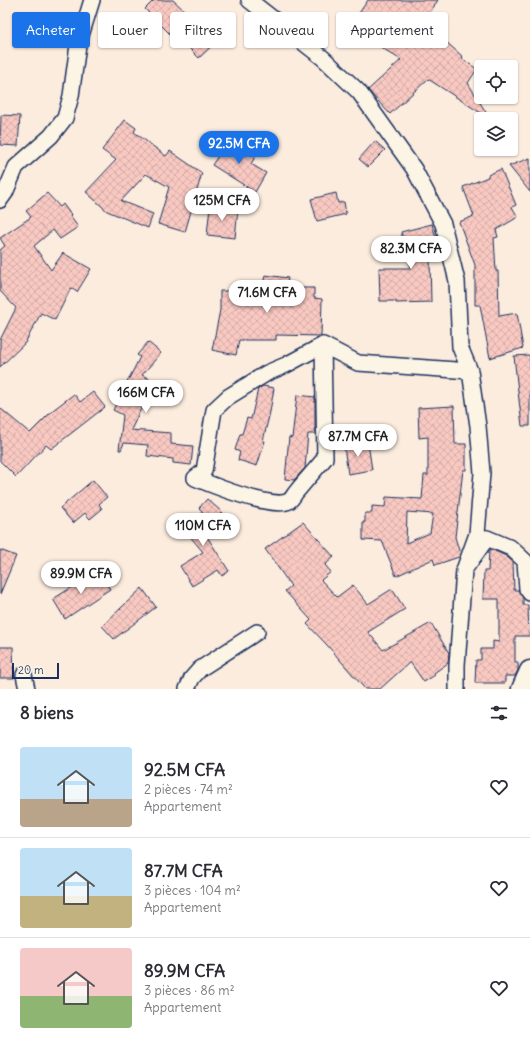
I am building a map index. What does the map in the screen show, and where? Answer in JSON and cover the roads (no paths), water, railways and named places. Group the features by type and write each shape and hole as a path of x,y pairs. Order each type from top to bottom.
{"main road":[{"path":"522,689 530,671"}],"street":[{"path":"0,200 5,193 16,167 51,136 65,118 71,96 78,45 92,0"},
{"path":"249,0 323,58 359,92 414,169 443,224 457,281 460,347 470,371 478,426 482,473 477,534 464,570 457,665 457,689"},
{"path":"323,346 358,363 470,371"},
{"path":"323,346 325,458 296,492 292,499 287,502 277,503 225,490 195,478 204,471 214,410 228,397 267,374 323,346"},
{"path":"464,570 487,538 511,548 525,562 527,589 530,593"},
{"path":"187,689 192,678 200,669 257,632"}]}
